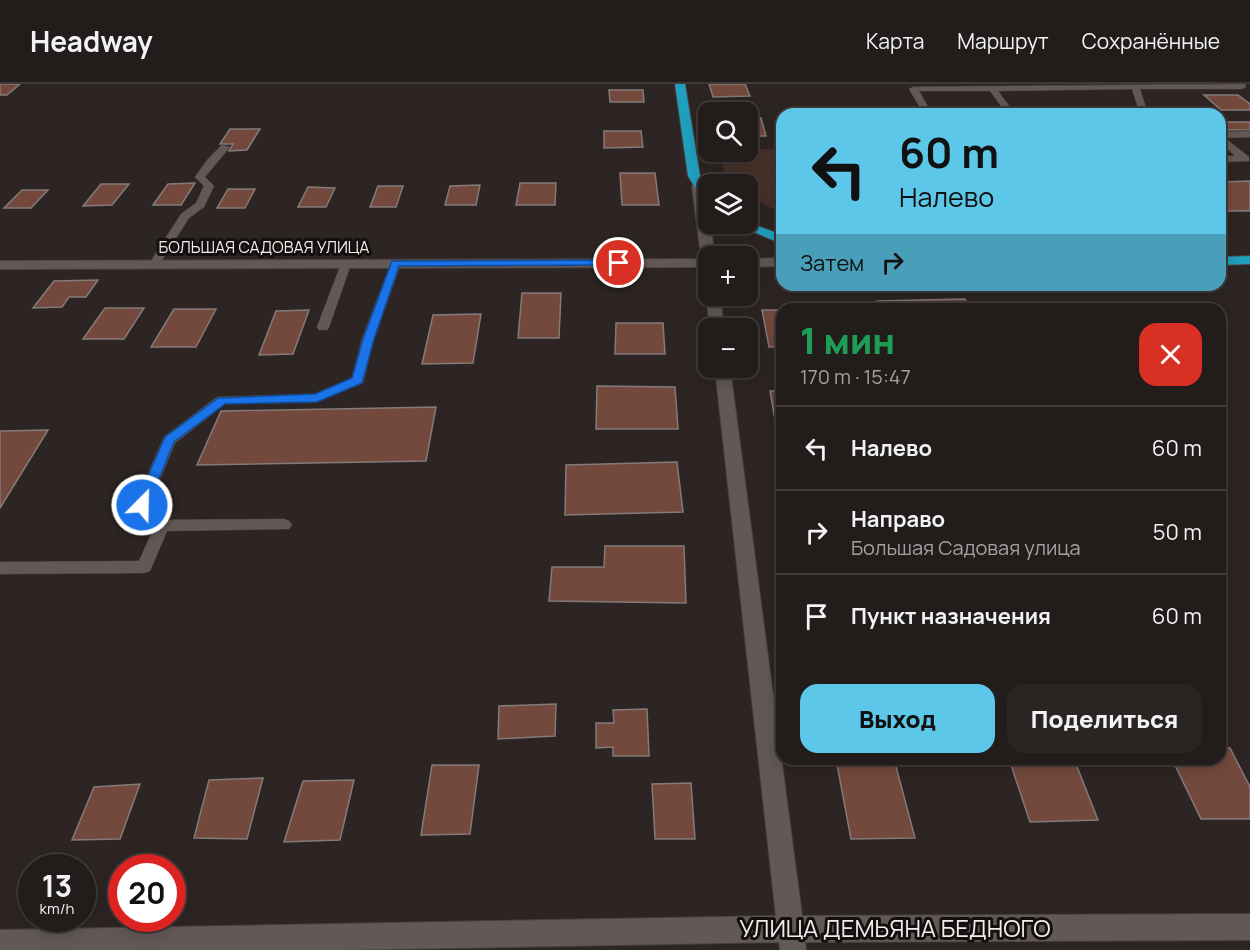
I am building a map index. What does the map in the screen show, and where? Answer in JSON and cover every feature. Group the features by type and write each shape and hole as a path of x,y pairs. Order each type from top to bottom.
{"highway":[{"path":"680,84 692,167 698,186"},
{"path":"758,232 776,238"},
{"path":"1226,261 1250,260"}],"street":[{"name":"БОЛЬШАЯ САДОВАЯ УЛИЦА","path":"0,265 698,262"},
{"path":"758,262 776,262"},
{"path":"723,378 791,940"},
{"name":"УЛИЦА ДЕМЬЯНА БЕДНОГО","path":"0,943 791,940 1250,927"}],"lane":[{"path":"909,86 1242,87 1241,84"},
{"path":"909,86 924,108"},
{"path":"1135,87 1142,108"},
{"path":"992,88 1007,108"},
{"path":"1226,136 1250,134"},
{"path":"1226,141 1247,159"},
{"path":"154,264 186,216 200,205 209,186 200,177 225,147"},
{"path":"1226,159 1247,159"},
{"path":"284,525 133,526 169,440 222,400 317,398 358,380 368,339 396,263"},
{"path":"323,327 346,264"},
{"path":"0,568 144,567 162,526"}],"shaded area":[{"path":"776,148 776,211 758,200 758,174 725,174 722,162 758,162 758,150"}],"building":[{"path":"0,84 20,84 7,95 0,95"},
{"path":"709,84 745,84 750,96 713,97"},
{"path":"609,90 643,90 644,102 610,102"},
{"path":"1204,95 1238,95 1250,104 1250,110 1219,108"},
{"path":"758,118 761,118 766,136 758,136"},
{"path":"1226,122 1250,122 1250,130 1226,130"},
{"path":"230,129 260,129 247,150 229,151 233,144 220,144"},
{"path":"604,131 641,131 643,147 604,148"},
{"path":"620,173 655,173 659,205 622,205"},
{"path":"1250,181 1250,211 1226,211 1226,182"},
{"path":"195,183 181,205 153,205 168,184"},
{"path":"520,183 556,183 555,205 516,205"},
{"path":"101,184 129,184 112,205 83,206"},
{"path":"480,185 476,205 445,205 450,186"},
{"path":"378,186 403,186 396,207 370,207"},
{"path":"308,187 335,188 326,207 298,207"},
{"path":"228,189 255,189 245,208 217,208"},
{"path":"22,190 48,190 31,208 4,208"},
{"path":"98,280 86,297 69,297 62,307 33,308 54,281"},
{"path":"522,293 561,293 559,338 518,338"},
{"path":"965,299 967,303 878,303 877,301"},
{"path":"105,308 144,308 124,339 83,339"},
{"path":"174,309 216,309 196,347 151,347"},
{"path":"309,310 293,354 259,355 276,311"},
{"path":"762,310 776,310 776,347 769,347"},
{"path":"481,314 473,363 422,364 433,315"},
{"path":"616,323 663,323 665,354 615,354"},
{"path":"597,386 675,387 678,429 596,429"},
{"path":"770,391 776,391 775,420"},
{"path":"436,407 426,461 197,465 221,411"},
{"path":"48,430 0,508 0,431"},
{"path":"677,462 683,512 565,515 566,465"},
{"path":"605,546 684,546 686,603 549,601 552,567 604,567"},
{"path":"556,704 555,736 498,739 499,706"},
{"path":"647,709 649,756 613,756 613,747 596,748 596,723 614,723 613,710"},
{"path":"1226,748 1230,748 1250,787 1250,819 1201,819 1175,765 1226,765"},
{"path":"432,765 479,765 470,834 421,835"},
{"path":"837,765 896,765 915,838 851,839"},
{"path":"1011,765 1076,765 1098,820 1030,822"},
{"path":"263,778 247,839 194,838 209,780"},
{"path":"354,780 340,840 284,842 303,781"},
{"path":"691,783 695,839 655,839 652,784"},
{"path":"140,784 120,839 72,840 94,787"}],"route":[{"path":"142,505 169,440 222,400 317,398 358,380 368,339 396,263 619,263"}]}
